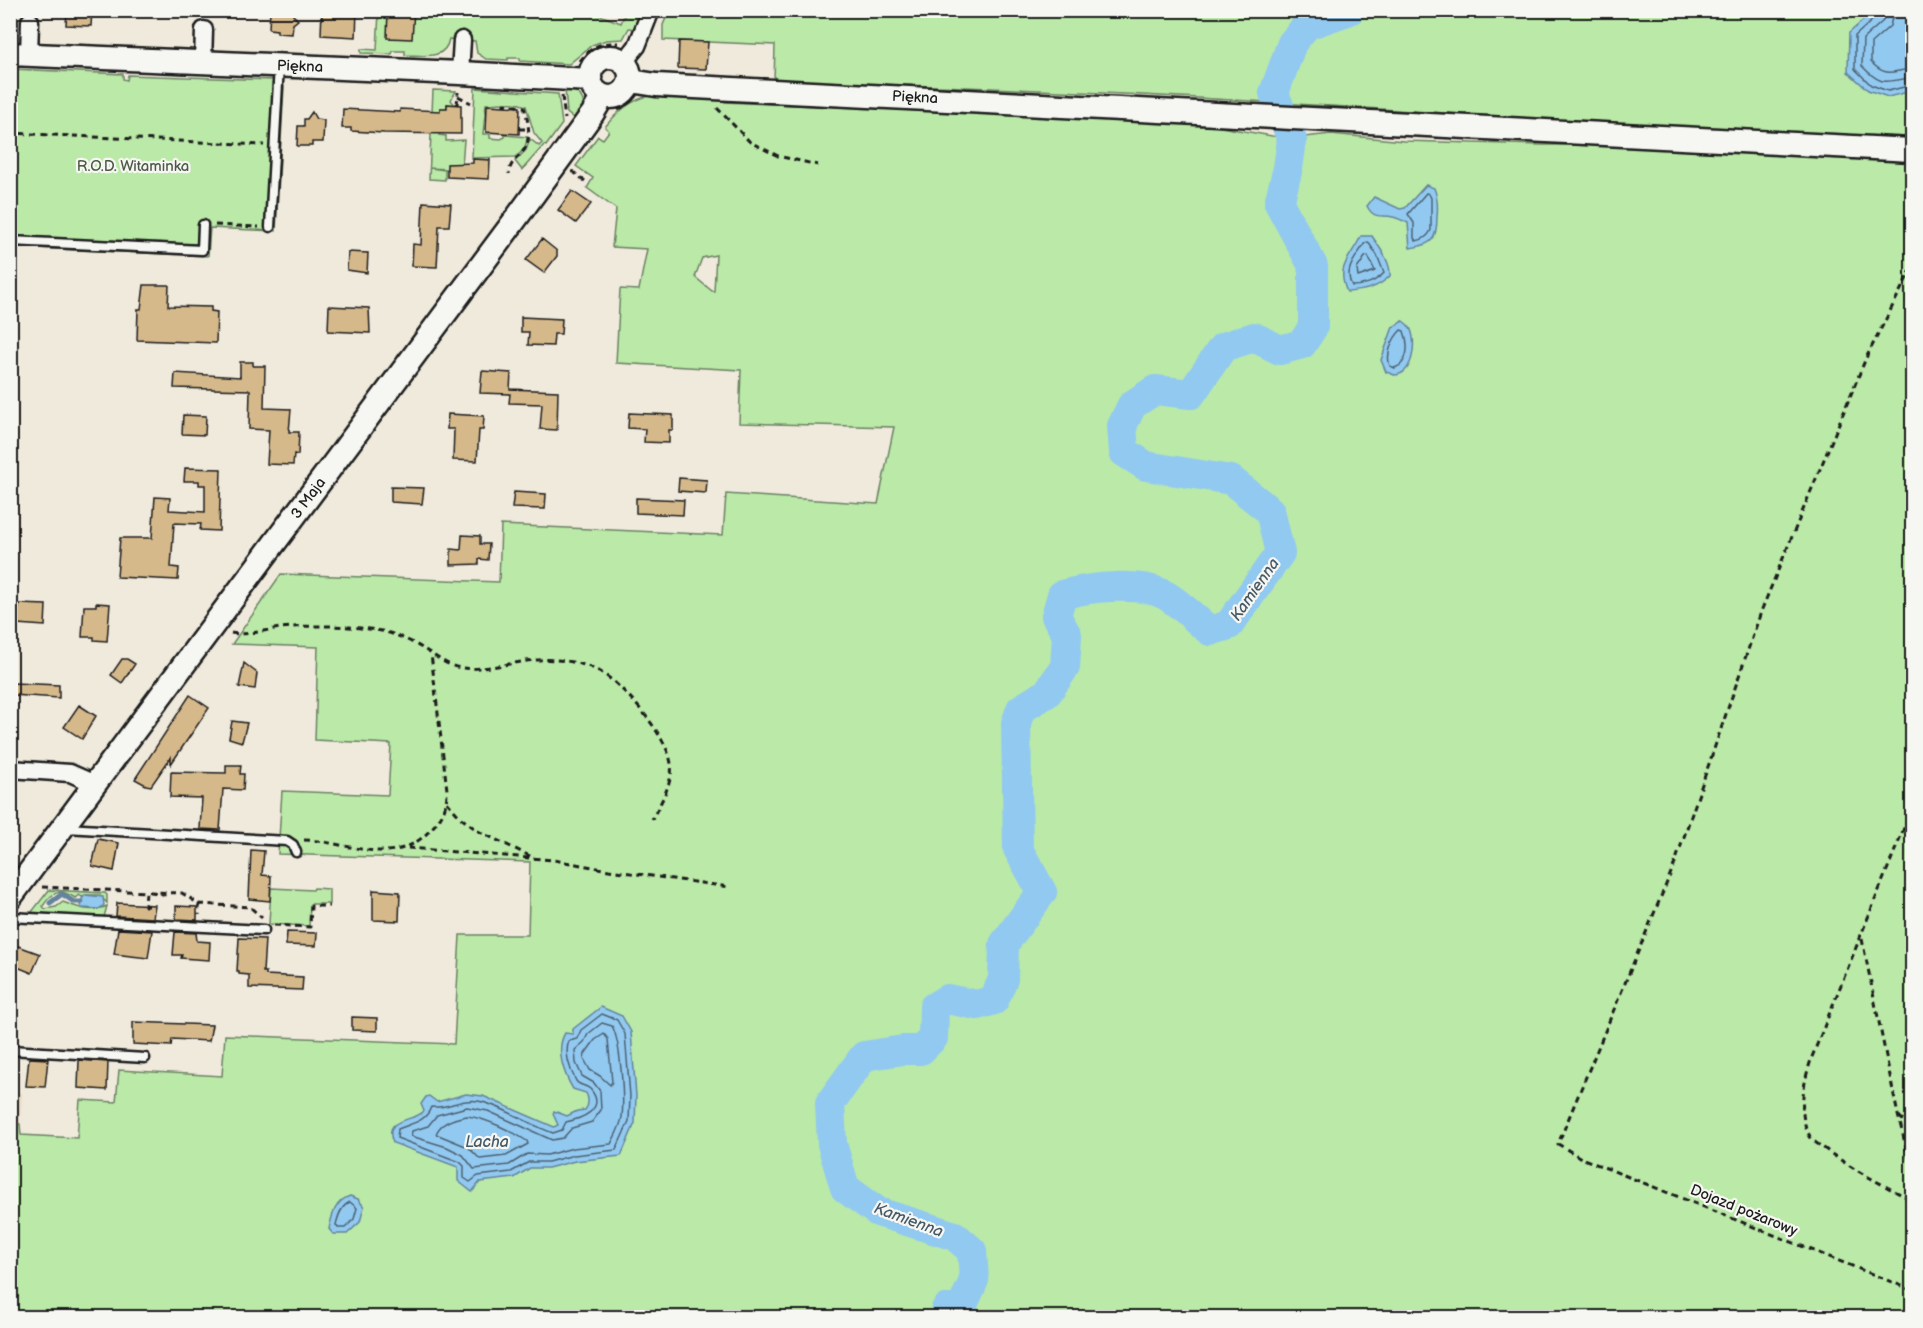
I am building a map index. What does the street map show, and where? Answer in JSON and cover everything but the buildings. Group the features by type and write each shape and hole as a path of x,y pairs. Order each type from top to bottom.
{"street":[{"path":"626,61 611,56 597,61 589,80 610,98 623,93 626,61 636,46 651,10"},
{"path":"20,55 30,21"},
{"path":"203,62 204,30"},
{"path":"459,82 462,40"},
{"name":"Piękna","path":"20,55 279,65 459,82 589,80"},
{"name":"Piękna","path":"626,61 656,85 1912,150"},
{"name":"3 Maja","path":"10,898 593,113 589,80"},
{"path":"10,769 70,773 95,784"}],"lane":[{"path":"270,227 279,65"},
{"path":"10,241 202,250 204,225"},
{"path":"63,828 287,841 293,845 296,852"},
{"path":"10,917 264,930"},
{"path":"10,1050 145,1058"}],"path":[{"path":"589,80 593,47 606,43 626,61"},
{"path":"457,105 459,82"},
{"path":"710,87 711,101 750,142 778,156 818,165"},
{"path":"561,90 566,123"},
{"path":"458,96 471,103"},
{"path":"504,106 504,104 524,107 528,129 526,147 511,163 509,174"},
{"path":"519,129 528,129"},
{"path":"10,133 274,145"},
{"path":"571,170 585,181"},
{"path":"204,225 270,227"},
{"name":"Dojazd pożarowy","path":"1912,268 1866,358 1762,609 1675,863 1558,1144 1581,1158 1912,1290"},
{"path":"214,624 226,633 238,634 318,625 378,630 410,642 459,668 540,659 578,663 597,670 627,692 653,728 672,764 662,798 652,819"},
{"path":"287,841 318,840 350,849 392,851 406,848 424,837 440,820 447,802 444,748 431,654"},
{"path":"447,802 461,818 478,831 537,859"},
{"path":"1912,808 1805,1078 1803,1101 1805,1122 1811,1139 1851,1168 1912,1200"},
{"path":"406,848 537,859 729,887"},
{"path":"38,886 182,893 199,906 250,907 268,925 310,927 311,906 328,906"},
{"path":"147,891 153,894 164,894 164,897"},
{"path":"147,891 145,906 148,906"},
{"path":"1862,937 1912,1171"},
{"path":"1898,1114 1912,1130"}],"shaded area":[{"path":"11,1092 22,1093 20,1124 11,1123"}],"green space":[{"path":"586,10 621,23 626,11 643,11 635,29 629,28 623,39 606,40 592,45 569,64 520,61 520,58 486,59 477,53 475,41 449,39 443,51 426,56 405,55 405,51 393,51 392,54 361,53 361,49 377,50 379,11"},
{"path":"669,11 1912,11 1912,1317 11,1317 11,1123 20,1124 21,1135 77,1138 80,1100 116,1102 119,1070 222,1076 225,1035 454,1044 460,935 528,935 530,862 278,854 282,791 388,795 391,744 315,740 318,647 232,644 281,574 499,582 501,525 723,535 726,494 878,504 894,427 739,423 741,370 616,363 620,289 639,290 647,249 612,247 616,209 587,188 593,178 576,166 598,136 603,139 609,131 605,127 624,108 649,96 725,96 725,102 1192,122 1272,136 1304,137 1331,134 1404,141 1541,145 1615,145 1623,124 1092,93 774,82 775,45 663,40 663,25","holes":["716,255 714,291 695,277 702,258"]},
{"name":"R.O.D. Witaminka","path":"11,69 123,74 123,79 127,80 128,75 273,80 272,86 284,87 276,231 210,228 208,256 11,247"},
{"path":"475,88 558,94 562,124 546,146 544,145 522,170 515,161 526,150 530,139 539,146 542,143 534,133 526,106 521,104 486,104 483,134 490,134 490,138 501,139 505,135 527,137 522,151 515,157 472,158"},
{"path":"565,88 577,93 583,100 583,110 577,121 567,113"},
{"path":"433,90 456,91 451,100 455,105 447,104 447,108 440,109 439,135 446,136 446,141 464,140 462,165 448,164 447,169 430,168 445,170 445,180 429,179"},
{"path":"271,888 329,889 329,904 310,904 309,926 269,924"},
{"path":"49,890 105,893 107,903 99,895 82,897 79,895 75,898 61,892 50,897 43,906 45,909 56,907 63,902 91,909 107,906 104,917 31,913"}],"water":[{"path":"1875,10 1912,11 1912,91 1888,97 1868,90 1848,72 1849,33"},
{"path":"1426,185 1434,188 1436,195 1438,210 1436,231 1428,243 1410,248 1408,223 1395,217 1375,215 1367,206 1374,197 1400,209 1405,208"},
{"path":"1361,236 1372,236 1387,260 1390,276 1370,288 1347,292 1344,283 1344,269"},
{"path":"1403,321 1412,333 1412,356 1406,369 1395,375 1386,372 1381,360 1393,327"},
{"path":"85,895 103,897 104,905 99,909 82,908 80,905"},
{"name":"Lacha","path":"601,1007 622,1016 631,1032 636,1096 635,1123 621,1156 575,1161 548,1168 530,1168 514,1178 480,1182 472,1192 458,1181 458,1167 393,1143 391,1134 395,1124 424,1111 421,1104 429,1096 437,1102 466,1094 483,1096 554,1127 558,1125 554,1111 567,1116 585,1110 588,1104 586,1093 573,1089 564,1069 561,1054 562,1040 565,1033 573,1034 573,1029"},
{"path":"350,1196 358,1199 364,1207 360,1222 347,1234 333,1234 329,1229 335,1209 341,1201"}],"waterway":[{"name":"Kamienna","path":"947,1318 946,1309 962,1307 974,1280 972,1251 955,1236 878,1212 845,1188 832,1144 830,1103 864,1056 903,1050 921,1050 933,1038 934,1007 947,999 977,1005 994,1000 1003,979 1004,944 1042,892 1018,849 1016,723 1021,709 1047,693 1065,667 1067,635 1056,616 1062,595 1100,588 1144,588 1167,596 1210,631 1229,625 1280,553 1270,511 1231,480 1146,466 1124,452 1122,426 1132,405 1155,390 1191,394 1223,347 1254,337 1280,350 1302,344 1313,327 1313,266 1279,203 1292,140 1274,93 1292,43 1307,25 1350,10"},
{"path":"50,903 62,894 74,902 81,902"}]}
